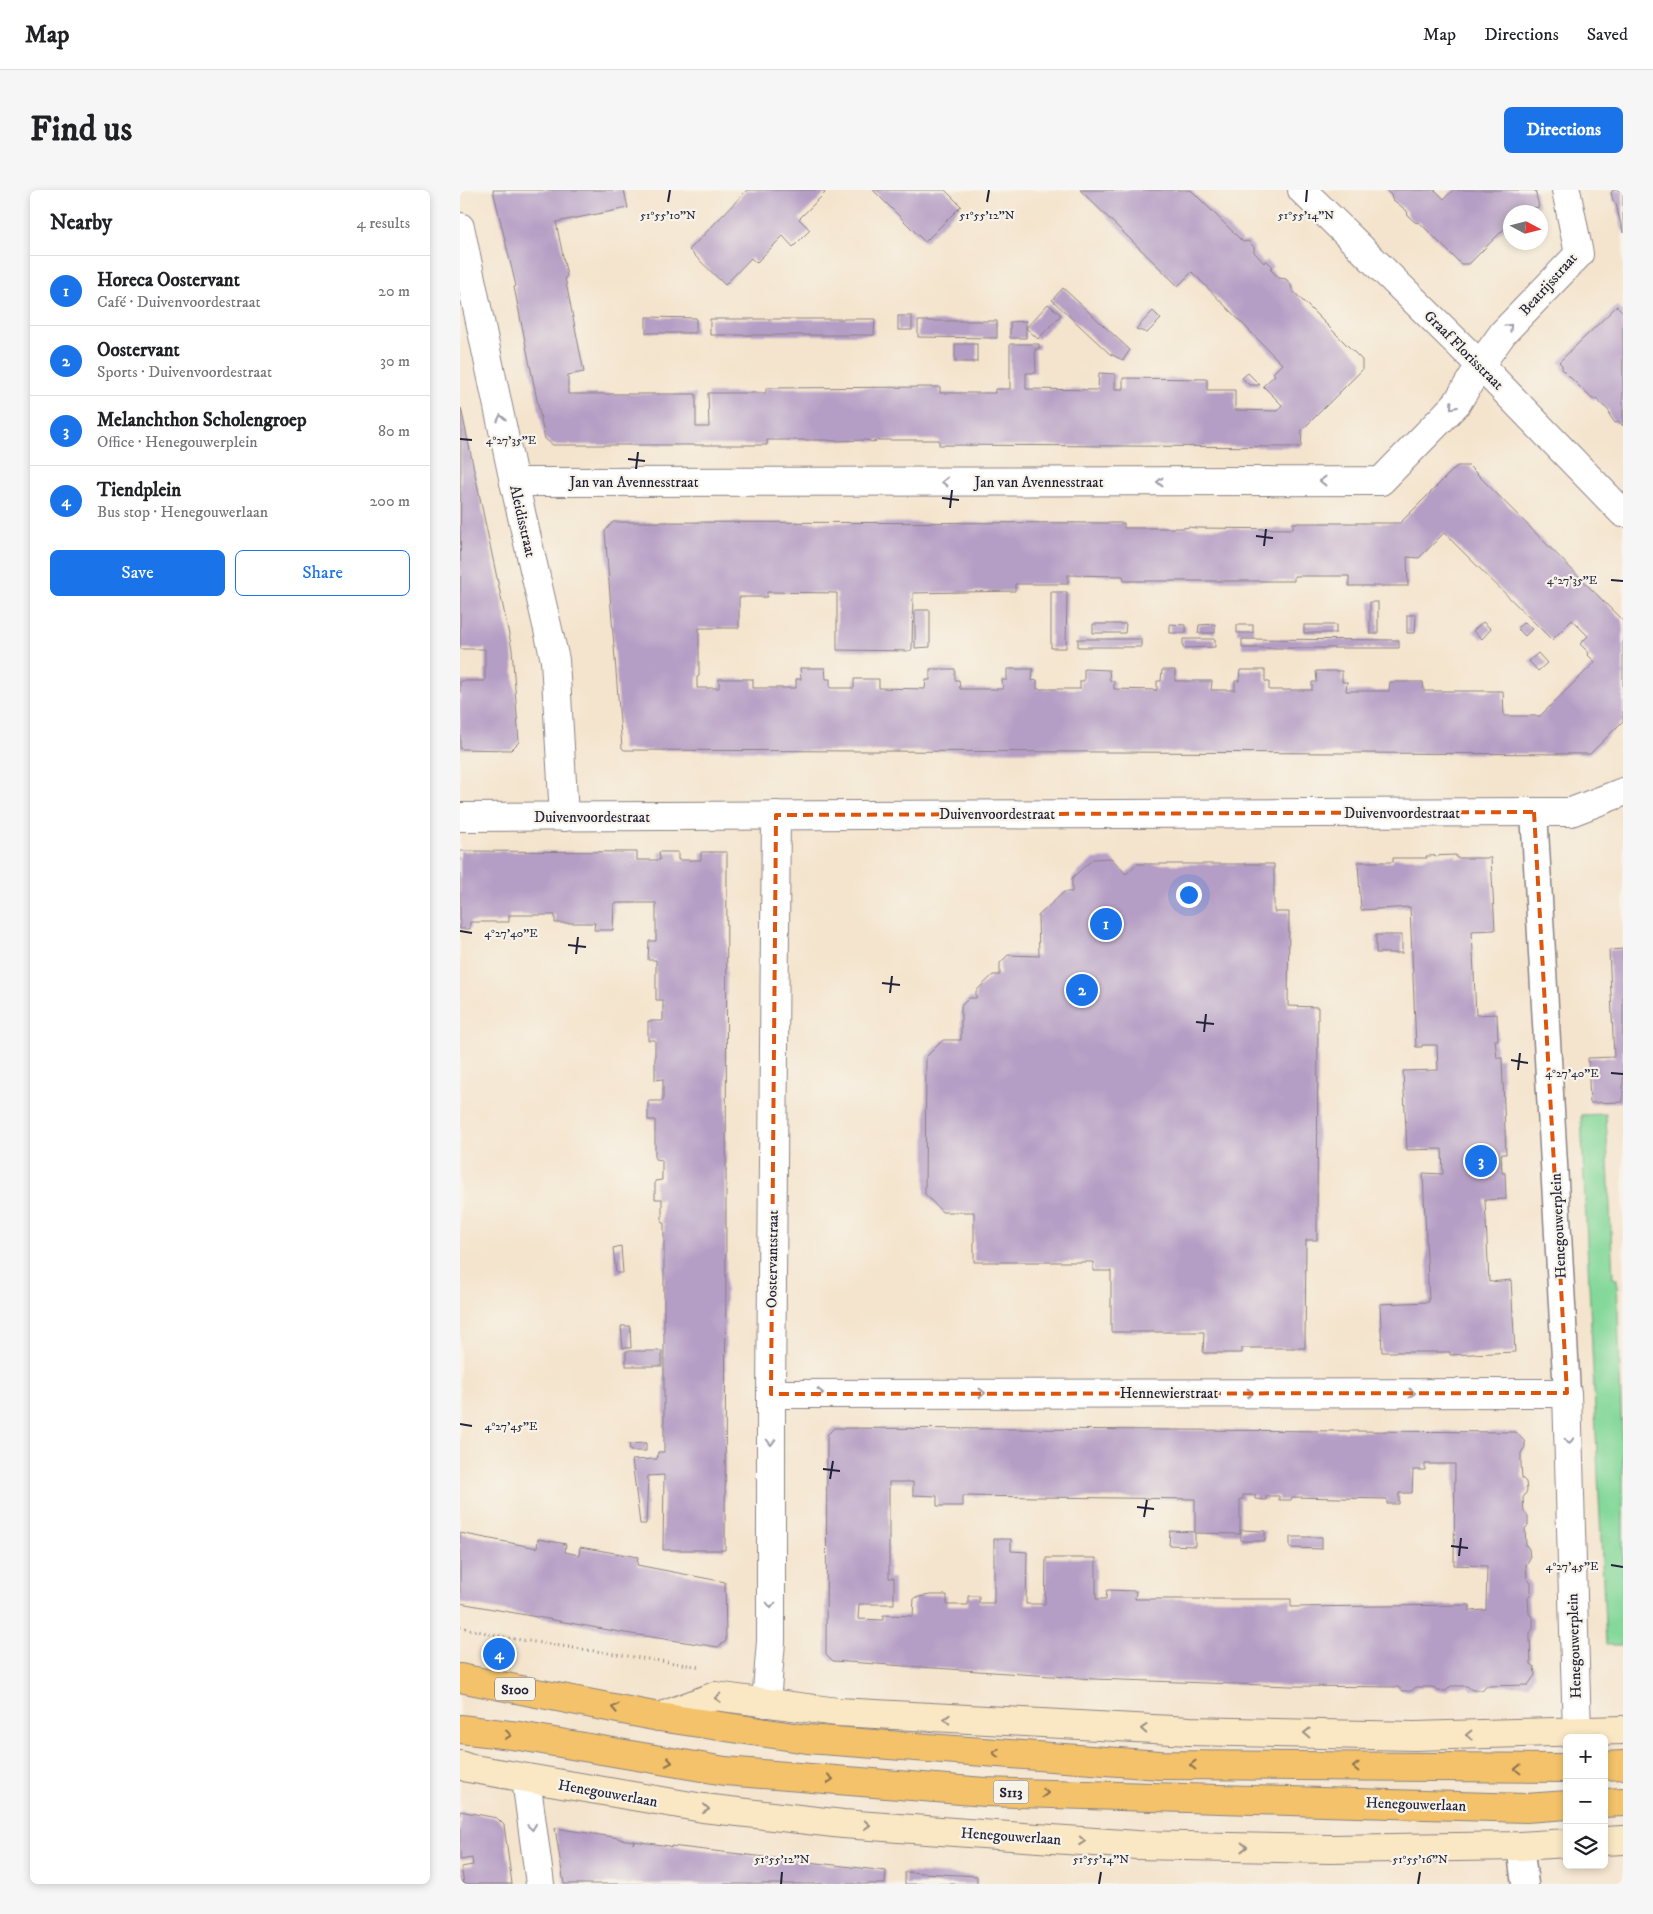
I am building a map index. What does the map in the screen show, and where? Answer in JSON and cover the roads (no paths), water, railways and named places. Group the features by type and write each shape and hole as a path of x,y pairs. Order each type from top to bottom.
{"main road":[{"name":"S100","path":"460,1678 659,1716"},
{"path":"659,1716 715,1696 838,1712 1190,1731 1414,1736 1623,1730"},
{"path":"659,1716 806,1738 1160,1765 1563,1768"},
{"name":"Henegouwerlaan","path":"460,1729 519,1736 724,1771 985,1792 1526,1808 1563,1805"},
{"name":"Henegouwerlaan","path":"460,1765 526,1779 703,1808 843,1824 1118,1844 1330,1849 1520,1846 1563,1843"},
{"path":"1608,1766 1623,1765"},
{"path":"1608,1803 1623,1802"},
{"path":"1608,1841 1623,1840"}],"street":[{"name":"Graaf Florisstraat","path":"1302,190 1480,365 1623,513"},
{"name":"Beatrijsstraat","path":"1480,365 1503,333 1579,254 1566,190"},
{"name":"Aleidisstraat","path":"460,227 554,660 564,817"},
{"name":"Jan van Avennesstraat","path":"514,482 1381,481 1456,403 1480,365"},
{"path":"1534,812 1570,812 1623,792"},
{"name":"Duivenvoordestraat","path":"460,817 1534,812"},
{"name":"Henegouwerplein","path":"1534,812 1568,1393 1577,1732"},
{"name":"Oostervantstraat","path":"766,1703 771,1641 776,815"},
{"name":"Hennewierstraat","path":"771,1394 1568,1393"},
{"path":"526,1779 540,1884"},
{"path":"1520,1846 1525,1884"}],"place":[{"name":"Horeca Oostervant","path":"1106,924"},
{"name":"Oostervant","path":"1082,990"},
{"name":"Melanchthon Scholengroep","path":"1481,1161"},
{"name":"Tiendplein","path":"499,1654"}]}
